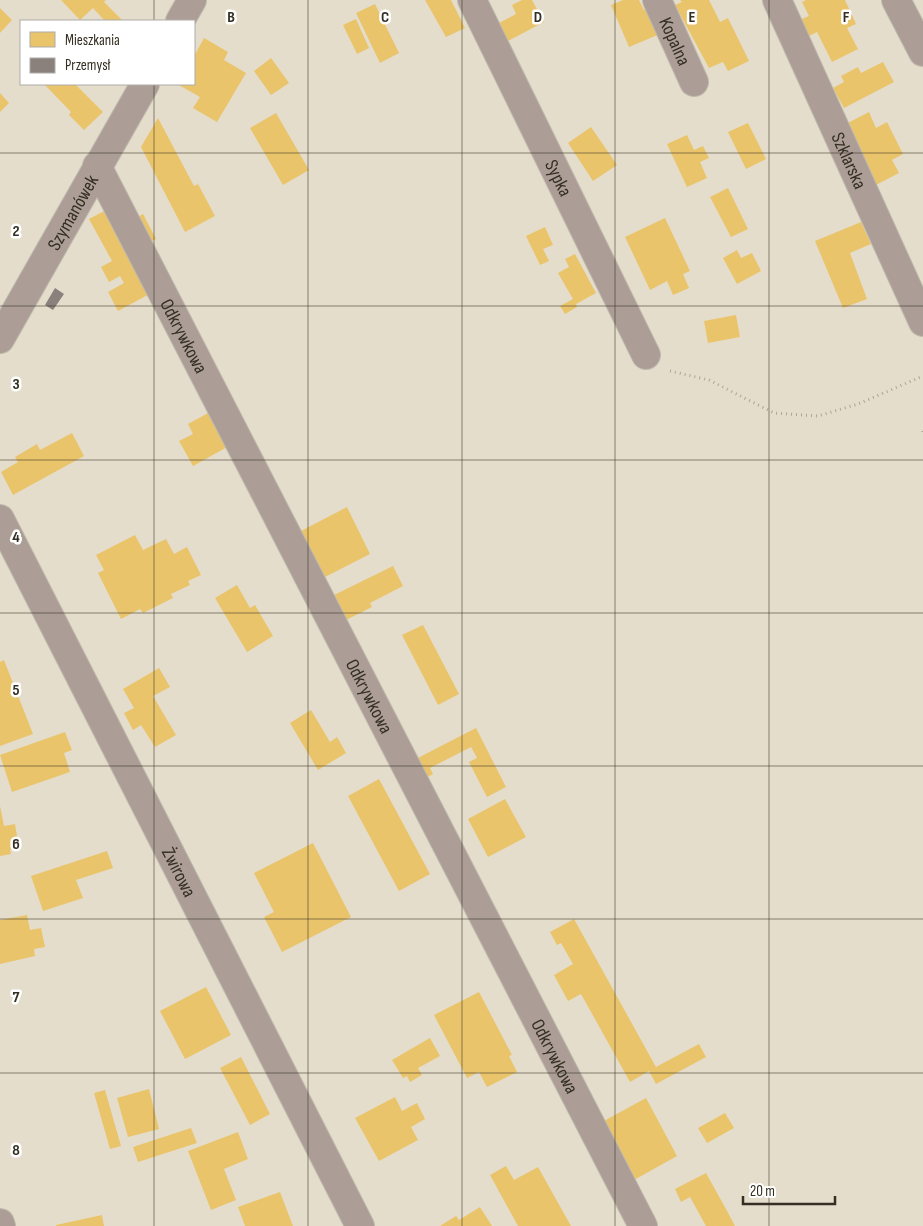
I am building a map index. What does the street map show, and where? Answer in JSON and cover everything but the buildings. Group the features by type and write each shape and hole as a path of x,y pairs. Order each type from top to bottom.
{"street":[{"path":"181,20 192,0"},
{"name":"Sypka","path":"472,0 646,356"},
{"name":"Kopalna","path":"657,0 694,82"},
{"name":"Szklarska","path":"777,0 923,322"},
{"path":"896,0 923,52"},
{"name":"Szymanówek","path":"0,339 144,85"},
{"name":"Odkrywkowa","path":"97,166 643,1226"},
{"name":"Żwirowa","path":"0,519 360,1226"}],"path":[{"path":"646,356 656,368 709,380 774,413 818,416 858,404 923,376"}]}
